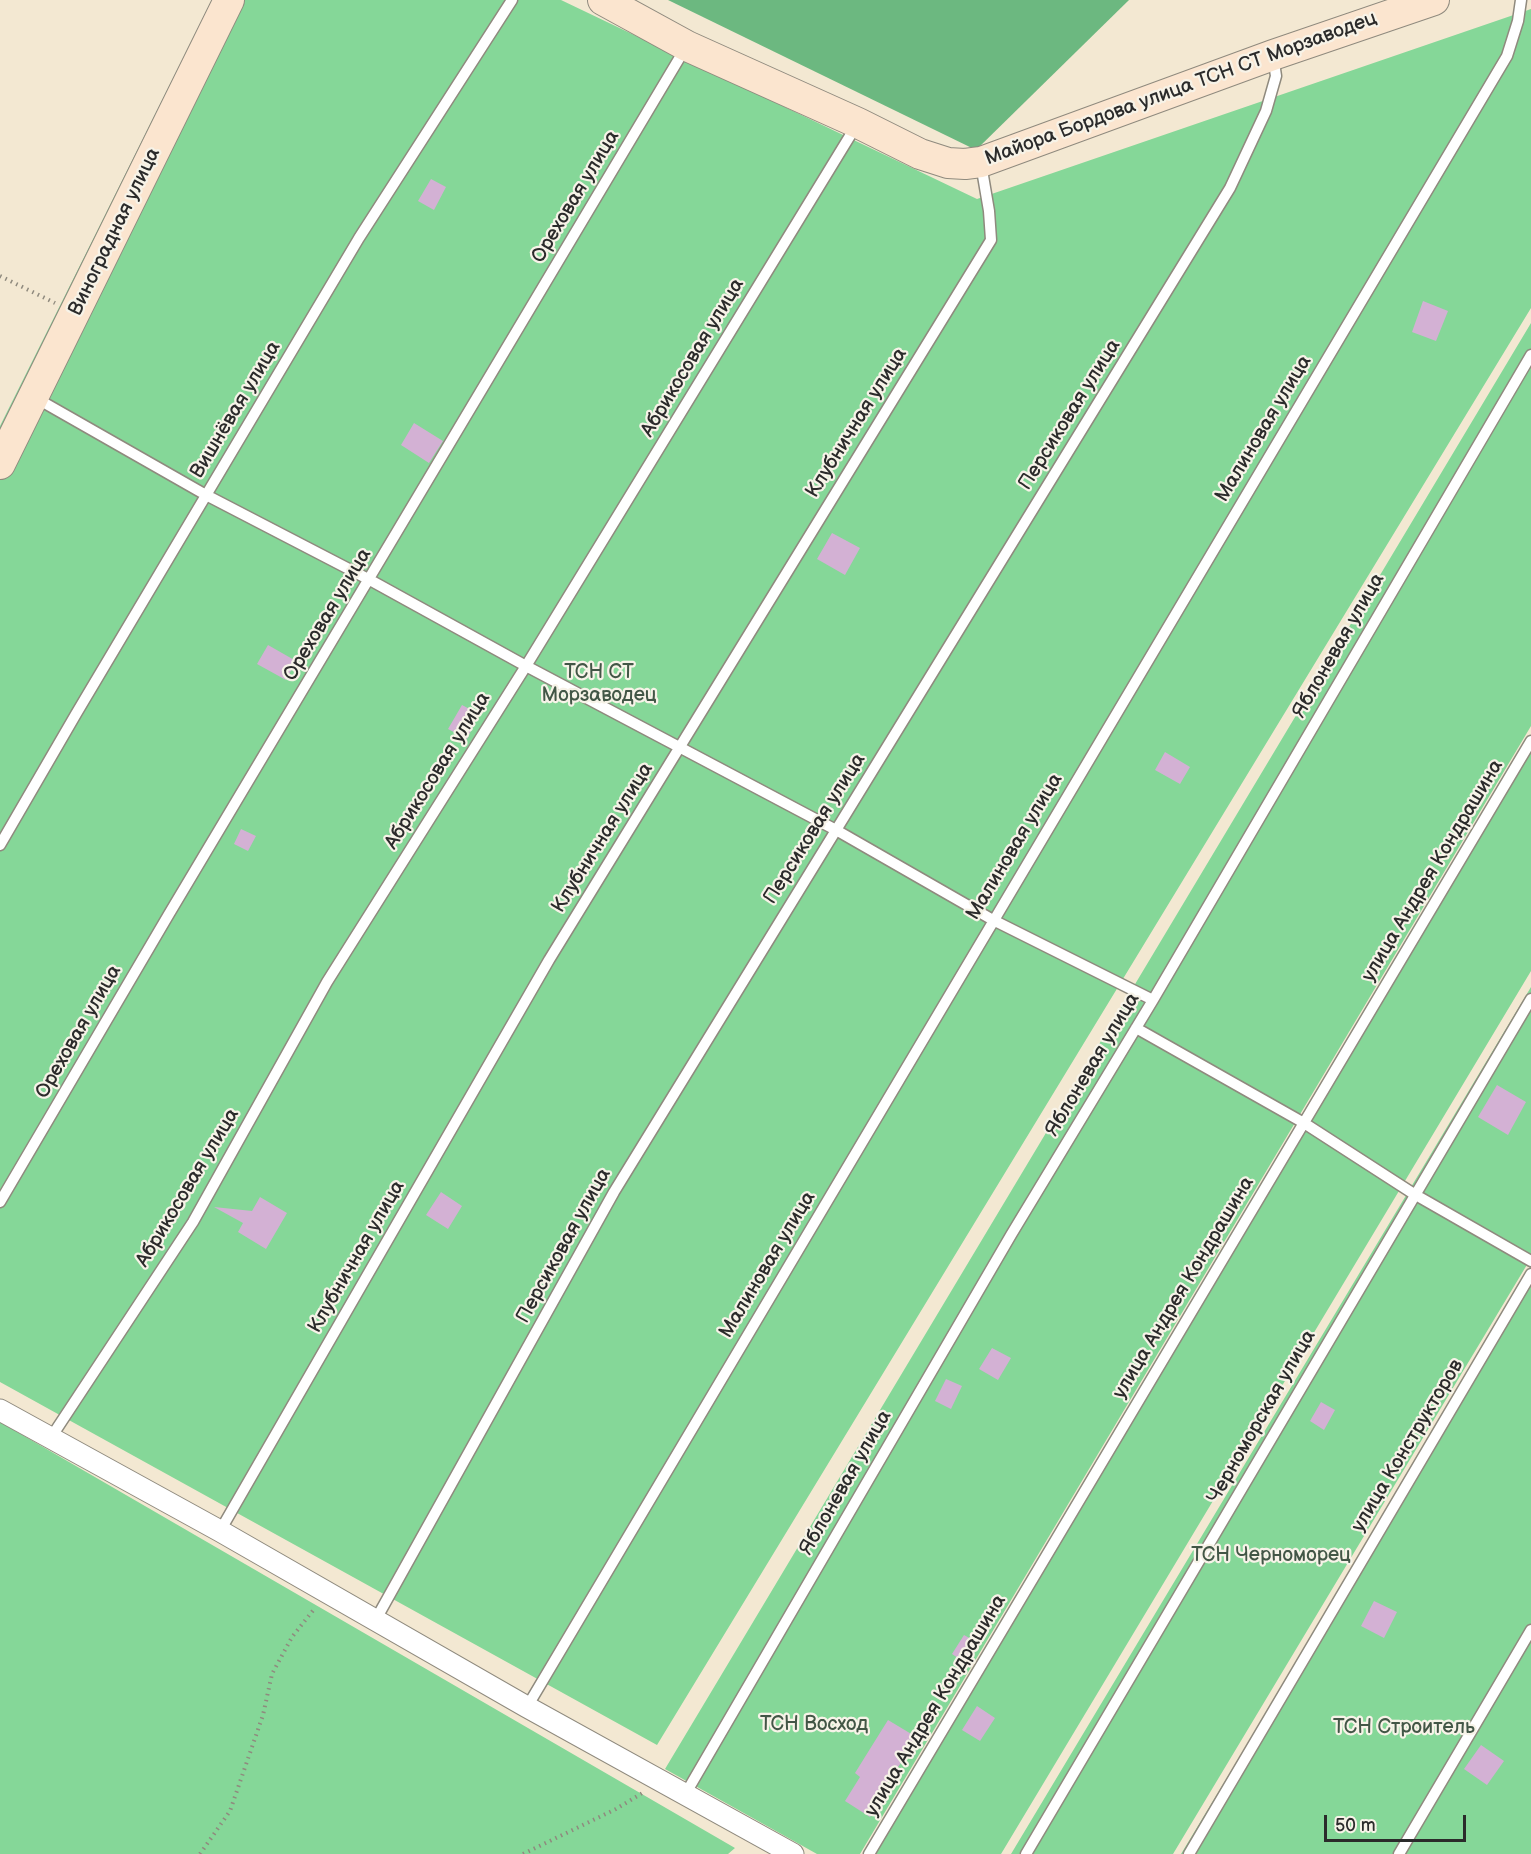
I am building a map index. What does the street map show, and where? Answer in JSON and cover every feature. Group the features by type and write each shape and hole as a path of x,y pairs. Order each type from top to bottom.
{"street":[{"name":"Виноградная улица","path":"0,464 229,0"},
{"name":"Майора Бордова улица ТСН СТ Морзаводец","path":"603,0 687,46 858,123 920,154 948,163 965,164 981,162 1273,55 1434,0"},
{"path":"0,1410 220,1531 527,1707 793,1854"}],"lane":[{"name":"Вишнёвая улица","path":"0,845 359,238 512,0"},
{"name":"Малиновая улица","path":"527,1707 1507,56 1518,21 1521,0"},
{"name":"Ореховая улица","path":"0,1202 169,914 687,46"},
{"name":"Персиковая улица","path":"375,1621 614,1192 1230,188 1266,111 1276,76 1273,55"},
{"name":"Абрикосовая улица","path":"50,1439 193,1222 327,982 526,666 858,123"},
{"name":"Клубничная улица","path":"220,1531 549,960 991,240 981,162"},
{"name":"Яблоневая улица","path":"686,1793 1011,1235 1136,1028 1531,355"},
{"path":"34,397 206,495 370,579 526,666 836,830 993,920 1152,1000"},
{"name":"улица Андрея Кондрашина","path":"869,1854 1531,741"},
{"name":"Черноморская улица","path":"1026,1854 1531,999"},
{"path":"1136,1028 1304,1123 1414,1194 1531,1261"},
{"name":"улица Конструкторов","path":"1189,1854 1531,1274"},
{"path":"1399,1854 1531,1630"}],"path":[{"path":"0,276 75,312"},
{"path":"200,1854 230,1811 263,1716 272,1674 292,1637 327,1593"},
{"path":"523,1854 616,1809 663,1781"}],"green space":[{"name":"ТСН СТ Морзаводец","path":"212,0 561,0 977,199 1531,9 1531,308 657,1745 0,1382 0,426"},
{"path":"668,0 1129,0 976,150"},
{"name":"ТСН Восход","path":"1531,323 1531,726 860,1854 817,1854 665,1769"},
{"path":"1531,748 1531,971 1001,1854 872,1854"},
{"name":"ТСН Черноморец","path":"1531,987 1531,1258 1173,1854 1011,1854"},
{"name":"ТСН Строитель","path":"1531,1274 1531,1854 1181,1854"},
{"path":"0,1422 735,1848 728,1854 0,1854"}],"building":[{"path":"431,179 446,187 434,210 418,201"},
{"path":"1423,301 1448,311 1436,341 1412,332"},
{"path":"414,423 443,441 429,463 401,445"},
{"path":"832,533 860,548 845,575 817,559"},
{"path":"268,645 296,661 286,680 257,664"},
{"path":"462,705 479,714 467,739 448,729"},
{"path":"1165,752 1190,767 1180,784 1155,770"},
{"path":"241,829 256,836 248,851 234,844"},
{"path":"1497,1085 1526,1102 1508,1135 1478,1117"},
{"path":"441,1192 462,1206 448,1229 426,1215"},
{"path":"260,1197 287,1213 266,1249 238,1232 243,1223 214,1207 252,1211"},
{"path":"992,1348 1011,1358 998,1380 979,1369"},
{"path":"946,1379 962,1386 951,1409 935,1401"},
{"path":"1321,1402 1335,1410 1324,1430 1310,1421"},
{"path":"1374,1601 1397,1612 1384,1638 1361,1626"},
{"path":"964,1635 980,1644 967,1664 952,1654"},
{"path":"977,1706 995,1718 980,1741 962,1730"},
{"path":"888,1720 918,1738 878,1796 882,1799 870,1817 845,1801 860,1777 855,1773"},
{"path":"1481,1745 1504,1761 1487,1785 1464,1769"}]}
